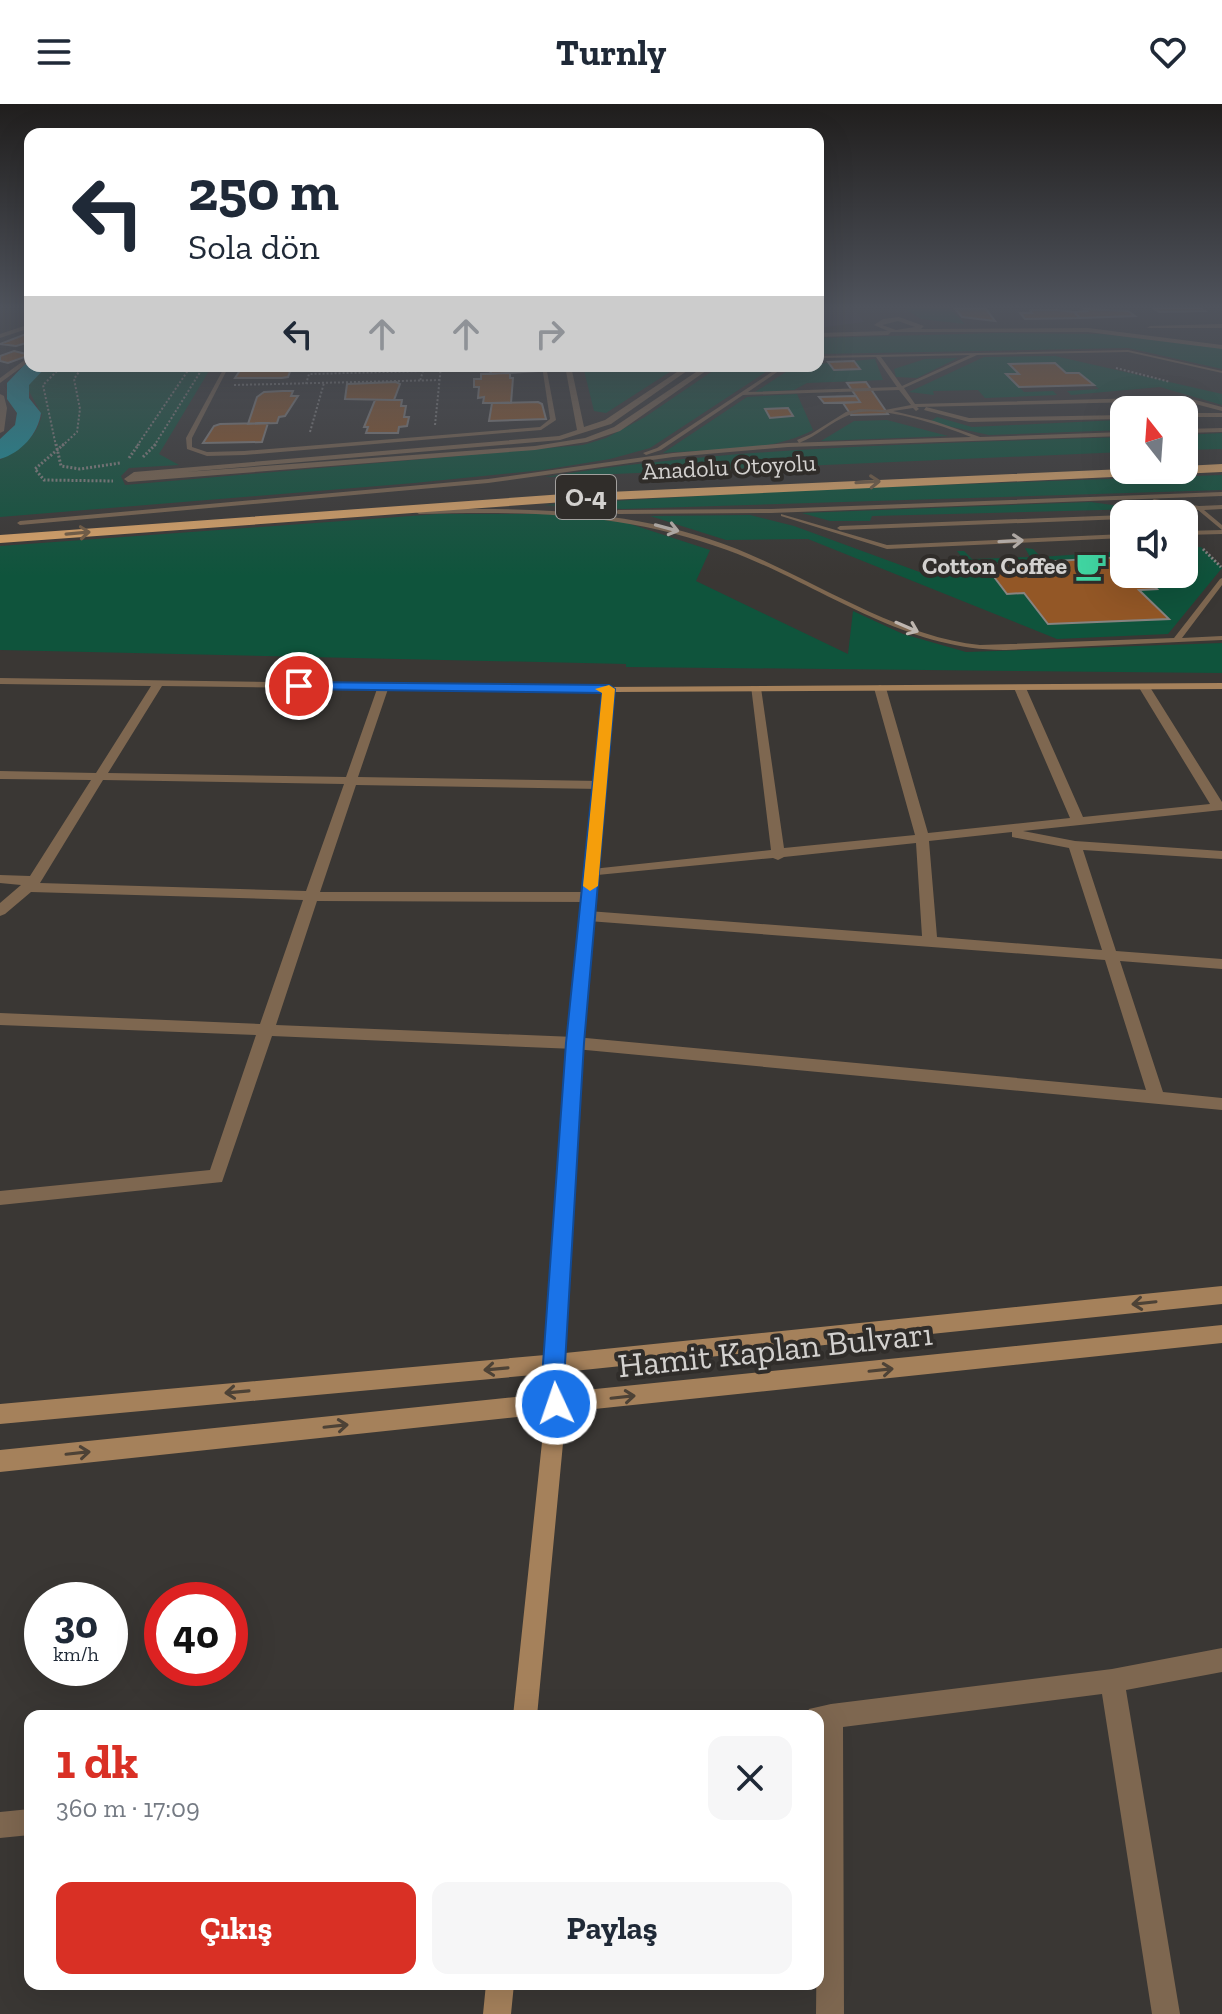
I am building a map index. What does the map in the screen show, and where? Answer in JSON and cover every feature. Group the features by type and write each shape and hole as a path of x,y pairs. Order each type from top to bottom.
{"highway":[{"path":"1198,456 1222,455"},
{"path":"970,464 1110,459"},
{"path":"1198,469 1222,468"},
{"name":"Anadolu Otoyolu","path":"0,539 283,516 731,489 1110,473"},
{"name":"Anadolu Otoyolu","path":"0,524 626,480"}],"street":[{"path":"0,397 3,408 0,431"},
{"path":"574,397 581,432 591,439"},
{"path":"645,397 617,416 581,432 540,440 134,474 128,479 535,448 591,439 617,429 664,397"},
{"path":"577,413 617,416"},
{"path":"0,681 609,689 1222,686"},
{"path":"0,911 31,884 158,684"},
{"path":"592,873 778,856 1220,807 1144,686"},
{"path":"0,1198 216,1177 383,687"},
{"path":"755,688 778,856"},
{"path":"880,688 923,840 930,941"},
{"path":"1020,688 1079,823"},
{"path":"526,1710 556,1404 554,1364 575,1043 609,689"},
{"path":"0,775 601,785"},
{"path":"1005,832 1075,845 1222,855"},
{"path":"1075,845 1157,1099"},
{"path":"0,879 31,884 311,896 589,897"},
{"path":"588,916 1222,964"},
{"path":"0,1019 575,1043 1222,1104"},
{"name":"Hamit Kaplan Bulvarı","path":"0,1414 554,1364 1222,1295"},
{"name":"Hamit Kaplan Bulvarı","path":"0,1461 1222,1334"},
{"path":"830,2014 824,1717 1112,1681 1222,1660"},
{"path":"1112,1681 1166,2014"},
{"path":"0,1825 24,1823"},
{"path":"497,2014 499,1990"}],"lane":[{"path":"211,397 189,438 189,448 223,454 530,430 549,425 552,413 549,397"},
{"path":"622,461 659,449 739,397"},
{"path":"907,397 925,423"},
{"path":"788,445 826,430 849,413 914,406 1184,399 1222,412"},
{"path":"914,406 969,420 1110,417"},
{"path":"887,411 982,439"},
{"path":"1198,414 1222,412"},
{"path":"1198,431 1222,430"},
{"path":"20,523 488,481 622,461 788,445 1110,434"},
{"path":"283,516 510,509 597,513 771,511 1222,494"},
{"path":"1130,497 1199,508 1222,507"},
{"path":"1199,508 1222,530"},
{"path":"771,511 887,547 1110,537"},
{"path":"597,513 660,526 733,549 912,630 959,645 1012,647 1222,638"},
{"path":"831,528 1110,518"},
{"path":"1198,532 1222,530"},
{"path":"1176,641 1222,580"}],"path":[{"path":"45,397 56,451 61,466 66,468 102,467 132,456 171,397"},
{"path":"78,397 80,409 77,432 35,469 44,480 71,483 117,479"},
{"path":"138,461 156,444 185,397"},
{"path":"305,448 320,397"},
{"path":"433,438 438,397"},
{"path":"1198,547 1212,554 1222,567"}],"green space":[{"path":"32,397 193,397 159,454 179,465 129,468 121,476 125,485 583,445 606,438 674,397 728,397 650,448 610,459 543,470 414,483 0,517 0,460 32,436 42,415"},
{"path":"591,397 631,397 606,413 594,411"},
{"path":"747,397 798,397 813,430 760,446 663,453"},
{"path":"1198,397 1222,397 1222,405 1198,398"},
{"path":"937,417 972,427 1110,420 1110,431 989,435 929,422"},
{"path":"887,420 948,436 821,441 854,421"},
{"path":"1222,433 1222,449 1198,450 1198,434"},
{"path":"1110,438 1110,453 545,477 689,459 906,445"},
{"path":"1222,475 1222,490 623,509 544,505 822,489 1110,479 1110,484 1198,484 1198,476"},
{"path":"1091,502 1110,505 1110,510 872,516 870,521 830,521 802,513"},
{"path":"438,514 561,514 621,521 710,550 696,581 848,654 853,611 903,634 966,652 1222,643 1222,673 626,667 626,664 0,650 0,546"},
{"path":"750,515 794,526 925,574 972,571 957,551 964,551 972,559 1030,557 1025,548 1033,549 1041,557 1110,552 1110,588 1198,588 1198,547 1222,568 1168,634 1057,639 808,539 726,540 650,516"}],"building":[{"path":"257,397 297,397 277,423 248,424"},
{"path":"345,397 395,397 394,400"},
{"path":"484,397 511,397 511,403 483,403"},
{"path":"819,397 857,397 860,402 824,403"},
{"path":"857,397 876,397 888,414 851,415 843,403 860,402"},
{"path":"375,400 402,400 401,406 406,406 404,417 409,417 407,426 399,427 398,433 366,433 368,427 364,427"},
{"path":"492,403 542,404 546,419 489,421"},
{"path":"788,408 793,416 770,418 765,409"},
{"path":"268,423 262,442 203,443 214,426 220,424"},
{"path":"1110,558 1110,588 1156,588 1139,590 1169,619 1048,624 1024,593 1007,594 985,565"}],"waterway":[{"path":"0,451 27,426 29,413 18,397"}],"slow traffic":[{"path":"590,886 609,689 601,689"}],"place":[{"name":"Cotton Coffee","path":"1091,566"}],"route":[{"path":"299,686 609,689 575,1043 554,1364 556,1404"}]}
